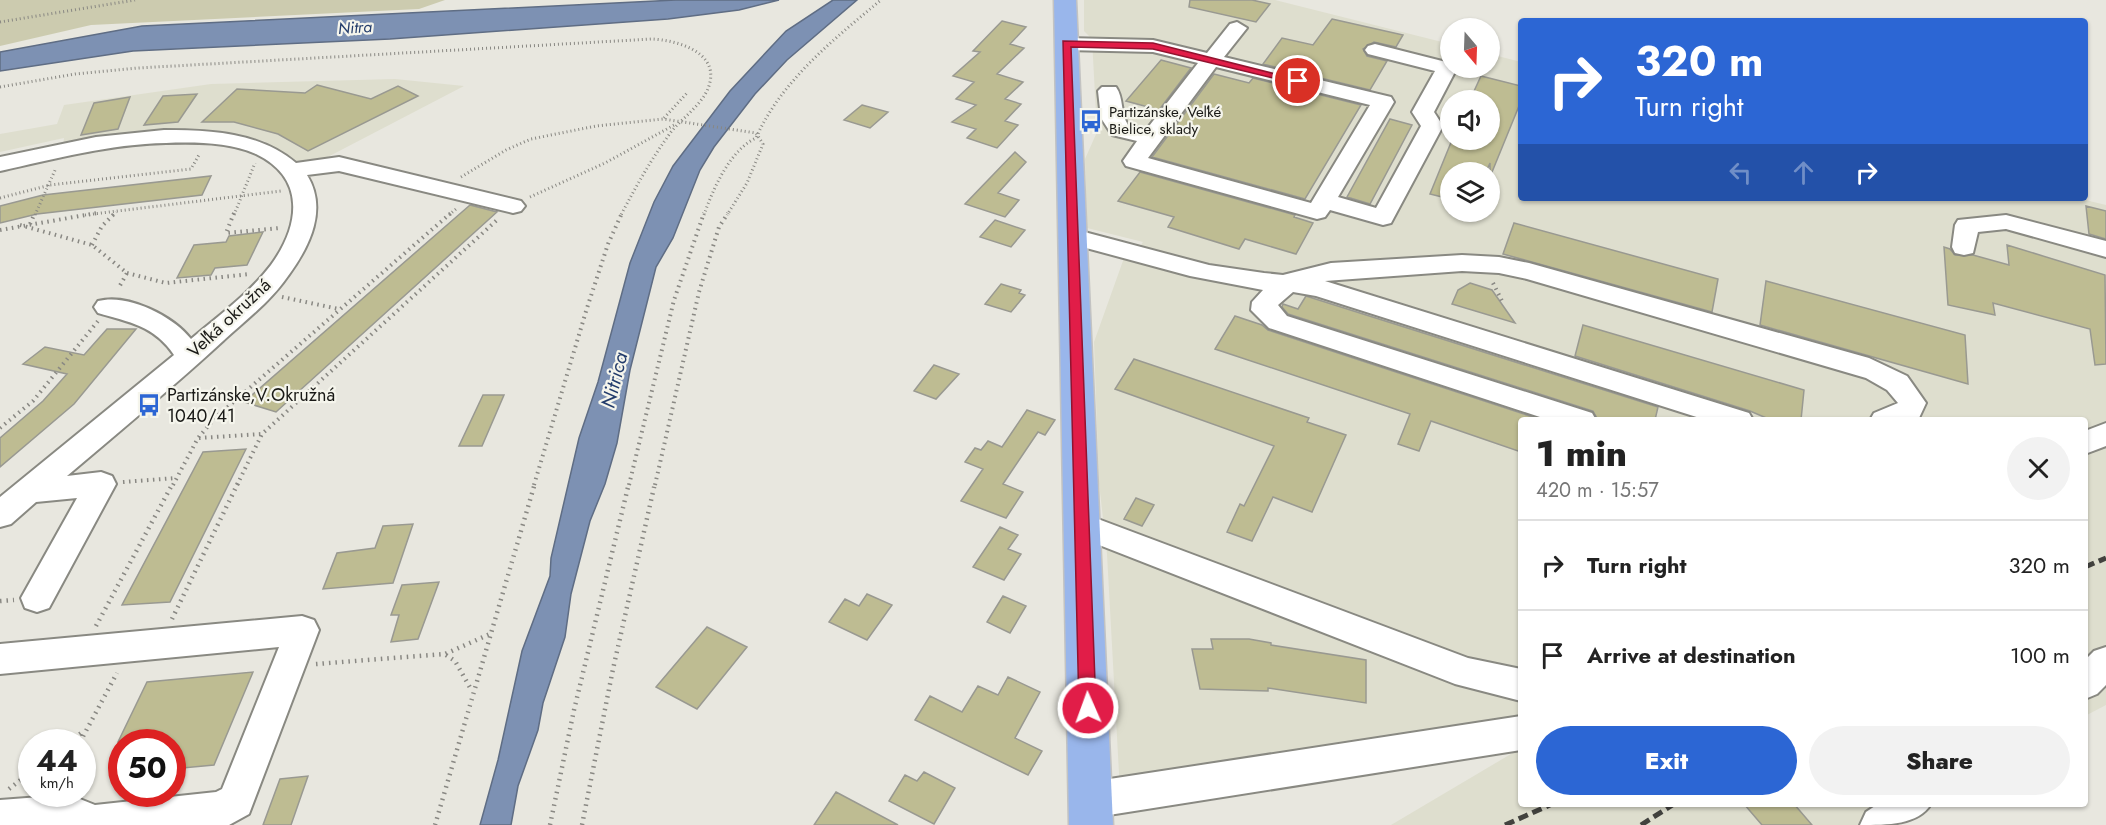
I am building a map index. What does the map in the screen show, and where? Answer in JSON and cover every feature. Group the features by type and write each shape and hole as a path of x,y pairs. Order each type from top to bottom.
{"main road":[{"path":"1065,0 1082,525 1088,818"}],"street":[{"path":"1237,28 1134,161 1317,212 1383,102"},
{"path":"1066,44 1153,46 1423,112 1432,126 1383,218 1324,201"},
{"path":"1375,50 1447,68 1423,112"},
{"path":"1109,91 1112,118 1120,130 1150,138"},
{"name":"Veľká okružná","path":"0,164 129,140 201,137 261,148 292,180 303,187 306,202 304,226 287,260 260,293 189,357 0,515"},
{"path":"292,180 339,164 513,206"},
{"path":"1964,247 1967,225 2006,222 2106,249"},
{"path":"1072,237 1257,282 1291,281 1330,271 1414,265 1498,265 1529,271 1887,375 1907,391 1912,403 1909,411 1892,417"},
{"path":"1205,271 1278,322 1573,417"},
{"path":"1269,316 1264,310 1265,302 1291,281"},
{"path":"1291,281 1320,288 1684,412 1718,417"},
{"path":"107,308 149,316 161,323 189,357"},
{"path":"2088,442 2106,434"},
{"path":"29,491 101,484"},
{"path":"37,598 101,484"},
{"path":"1082,525 1467,673 1518,684"},
{"path":"0,659 302,630 236,801 221,810 92,824 80,817 51,820 40,815 0,818"},
{"path":"2088,680 2106,662"},
{"path":"1088,818 1518,734"},
{"path":"1879,825 1907,807"}],"path":[{"path":"0,22 135,0"},
{"path":"549,825 574,710 674,300 706,208 731,160 745,143 756,138 756,133 768,111 807,65 881,0"},
{"path":"0,87 65,76 138,68 664,39 678,41 689,47 707,65 711,76 706,93 679,122 609,241 578,336 491,634 472,691 435,825"},
{"path":"663,118 687,93"},
{"path":"435,187 457,179 531,139 596,126 663,118 756,133 762,139 763,144 747,183 719,227 699,292 613,669 582,825"},
{"path":"87,729 146,644 262,434 513,206 605,163 679,122"},
{"path":"0,198 50,186 191,169 205,144"},
{"path":"30,225 50,186 58,158"},
{"path":"257,159 226,233 290,227"},
{"path":"0,230 117,211 241,196 292,180"},
{"path":"82,651 198,438 215,418 471,196"},
{"path":"92,245 102,226 117,211"},
{"path":"30,225 92,245 127,273 166,283 278,271"},
{"path":"0,428 33,401 93,329 127,273"},
{"path":"260,293 340,309"},
{"path":"198,438 262,434"},
{"path":"101,484 176,478"},
{"path":"288,667 445,654 491,634"},
{"path":"445,654 455,661 472,691"},
{"path":"0,798 18,783"}],"shaded area":[{"path":"1084,0 1275,0 1440,41 1440,78 1500,78 1500,57 1518,61 1518,201 2088,201 2106,205 2106,705 2088,714 2088,417 1518,417 1518,742 1121,810 1107,554 1099,483 1094,342 1124,258 1130,260 1143,242 1087,228 1085,159 1097,132 1092,39 1084,31"},
{"path":"395,79 464,86 320,161 297,161 264,141 222,132 176,131 63,146 64,138 0,152 0,134 57,124 64,105 211,84"},
{"path":"1518,750 1518,807 1902,807 1867,825 1391,825"}],"green space":[{"path":"0,0 445,0 419,9 91,25 0,46"}],"water":[{"name":"Nitra","path":"676,0 779,0 739,10 668,19 390,39 133,51 0,71 0,52 142,26"},
{"name":"Nitrica","path":"833,0 857,0 787,60 755,94 714,147 700,170 673,238 656,267 630,370 617,443 605,484 590,521 571,594 565,637 543,703 538,730 518,786 511,825 480,825 498,760 522,651 550,576 551,558 579,438 598,382 630,263 654,202 673,166 730,91 786,31"}],"building":[{"path":"1190,0 1252,0 1270,4 1256,22 1189,7"},
{"path":"1332,19 1403,35 1396,47 1374,42 1363,49 1367,56 1387,61 1370,90 1263,64 1282,38 1313,45"},
{"path":"1002,21 1026,27 1010,44 1024,48 997,74 1023,82 1005,99 1021,104 1005,121 1018,125 997,148 967,138 976,129 952,122 976,105 956,99 974,82 953,76 980,52 973,51"},
{"path":"1161,60 1191,68 1159,110 1126,101"},
{"path":"1214,74 1249,83 1253,78 1361,105 1305,199 1152,157"},
{"path":"1480,78 1518,85 1518,108 1496,162 1443,162 1448,150 1500,150 1500,90 1475,90"},
{"path":"317,85 371,99 398,86 418,96 308,151 278,134 234,122 202,122 237,89 305,93"},
{"path":"197,94 178,122 144,125 163,96"},
{"path":"130,97 118,129 81,135 94,103"},
{"path":"862,105 888,112 870,128 844,120"},
{"path":"1390,119 1412,125 1370,204 1347,197"},
{"path":"1015,152 1026,162 998,193 1019,200 1005,217 965,204"},
{"path":"1440,169 1440,196 1430,194"},
{"path":"1140,172 1295,215 1294,217 1313,223 1296,254 1245,239 1239,249 1168,227 1174,217 1118,201"},
{"path":"211,176 202,195 37,214 0,223 0,206 43,195"},
{"path":"470,205 497,212 276,412 244,402"},
{"path":"2086,206 2106,211 2106,239 2089,234"},
{"path":"995,220 1025,230 1011,247 980,237"},
{"path":"1514,223 1718,279 1712,312 1503,254"},
{"path":"263,232 247,265 215,268 211,275 177,278 194,245 226,242 229,236"},
{"path":"2007,245 2105,275 2106,364 2095,365 2090,329 1993,303 1995,315 1948,305 1944,247 1950,249 1955,255 1973,255 2009,265"},
{"path":"1766,281 1965,335 1968,384 1760,325"},
{"path":"1470,283 1492,290 1515,323 1452,304 1458,290"},
{"path":"1001,284 1021,290 1019,293 1025,295 1011,312 985,304"},
{"path":"1306,296 1658,407 1656,417 1596,417 1593,411 1288,314 1282,307 1283,304 1298,309"},
{"path":"1235,316 1262,325 1268,330 1533,417 1518,417 1518,451 1431,421 1419,451 1398,444 1410,414 1215,349"},
{"path":"1583,325 1804,390 1801,417 1764,417 1575,356"},
{"path":"107,329 136,329 74,404 0,467 0,438 43,401 67,374 23,364 45,347 84,355"},
{"path":"1134,359 1309,418 1307,422 1346,435 1312,512 1273,497 1252,541 1227,532 1240,504 1244,506 1274,446 1115,389"},
{"path":"934,365 959,374 936,399 914,391"},
{"path":"483,395 504,395 482,446 459,446"},
{"path":"1027,410 1055,420 1045,435 1038,432 1003,484 1023,492 1006,518 961,501 983,469 965,462 975,448 981,450 988,441 1002,447"},
{"path":"246,449 170,602 122,605 203,452"},
{"path":"1136,498 1154,505 1142,526 1124,519"},
{"path":"413,524 393,583 323,589 337,553 375,548 383,526"},
{"path":"1000,527 1018,535 1008,549 1021,554 1004,580 973,567"},
{"path":"439,582 418,639 391,642 399,615 391,615 402,585"},
{"path":"867,594 892,605 867,640 829,622 845,599 859,606"},
{"path":"1003,596 1026,606 1010,633 987,622"},
{"path":"707,627 747,647 697,709 656,687"},
{"path":"1211,639 1249,639 1271,643 1271,645 1366,660 1366,703 1268,688 1268,691 1200,689 1192,649 1213,649"},
{"path":"253,672 214,765 186,768 186,729 124,729 147,682"},
{"path":"1008,677 1040,692 1015,738 1042,751 1028,775 915,720 930,696 962,712 978,686 998,695"},
{"path":"924,772 955,788 934,824 889,801 905,775 917,781"},
{"path":"308,776 291,825 263,825 280,779"},
{"path":"836,792 898,825 814,825"},
{"path":"1747,807 1797,807 1812,825 1762,825"}],"railway":[{"path":"2088,566 2106,558"},
{"path":"1505,825 1545,807"},
{"path":"1641,825 1669,807"}],"place":[{"name":"Partizánske, Veľké Bielice, sklady","path":"1091,121"},
{"name":"Partizánske,V.Okružná 1040/41","path":"149,405"}],"route":[{"path":"1088,708 1066,44 1153,46 1298,81"}]}
